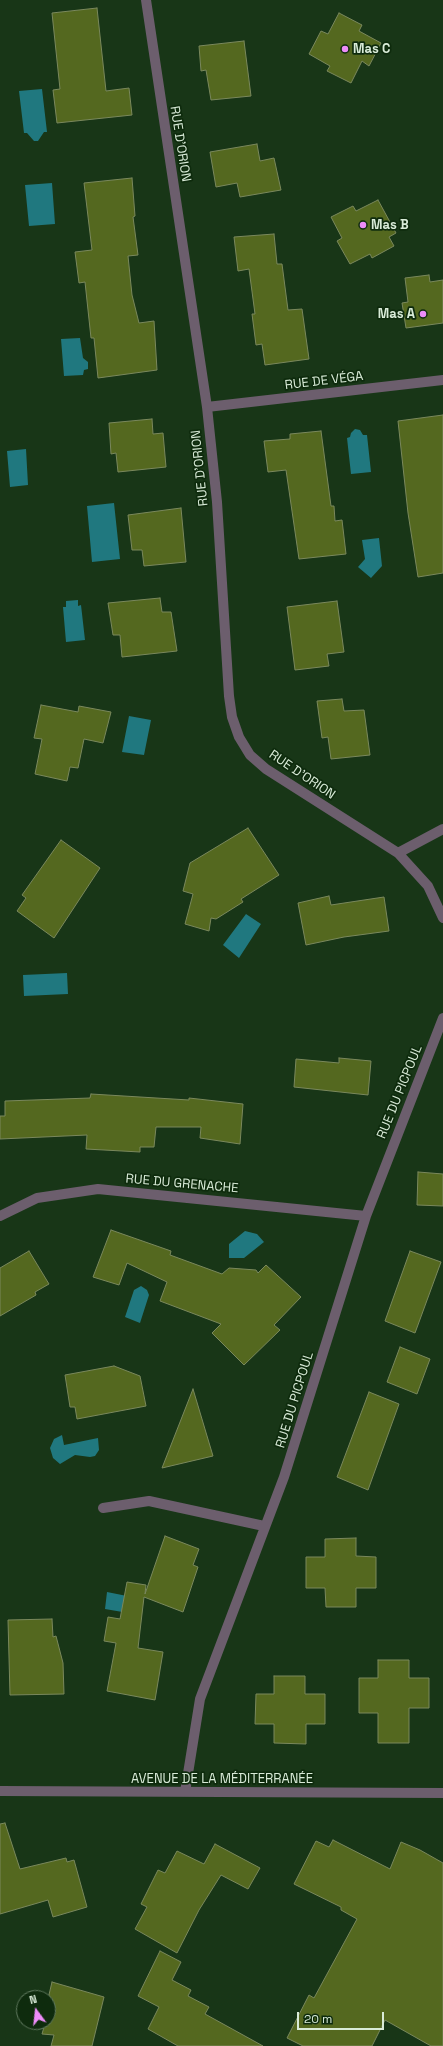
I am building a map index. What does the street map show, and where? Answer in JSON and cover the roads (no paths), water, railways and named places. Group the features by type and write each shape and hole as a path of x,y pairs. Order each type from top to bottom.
{"street":[{"name":"RUE D'ORION","path":"146,0 207,407 217,502 229,696 232,717 238,737 250,755 266,769 398,853"},
{"name":"RUE DE VÉGA","path":"207,407 443,380"},
{"path":"443,829 398,853 428,886 443,918"},
{"name":"RUE DU PICPOUL","path":"185,1792 200,1699 264,1526 284,1477 366,1216 443,1018"},
{"name":"RUE DU GRENACHE","path":"0,1216 37,1198 98,1189 225,1200 366,1216"},
{"path":"103,1508 149,1501 264,1526"},
{"name":"AVENUE DE LA MÉDITERRANÉE","path":"0,1791 443,1793"}],"water":[{"path":"42,89 47,132 44,132 38,141 34,141 27,133 24,133 19,91"},
{"path":"52,183 55,224 29,226 25,185"},
{"path":"80,338 83,358 88,362 88,369 84,370 83,375 64,376 61,339"},
{"path":"355,429 360,430 363,435 367,435 371,472 351,474 347,438 350,437 351,433"},
{"path":"26,449 28,485 10,487 7,451"},
{"path":"114,503 120,559 92,562 87,506"},
{"path":"379,538 382,566 371,578 358,567 365,559 362,540"},
{"path":"78,600 78,606 81,605 85,640 66,642 63,607 66,607 66,601"},
{"path":"129,716 151,720 144,755 122,752"},
{"path":"246,914 261,924 239,958 223,945"},
{"path":"67,973 68,994 24,996 23,975"},
{"path":"245,1231 257,1234 264,1242 244,1258 229,1258 229,1244"},
{"path":"141,1286 147,1290 149,1295 140,1323 125,1317 134,1290"},
{"path":"62,1435 64,1445 98,1438 99,1450 95,1456 90,1457 75,1455 60,1464 53,1458 50,1448 54,1439"},
{"path":"107,1592 142,1599 140,1615 105,1609"}],"place":[{"name":"Mas C","path":"345,49"},
{"name":"Mas B","path":"363,225"},
{"name":"Mas A","path":"423,314"}]}
